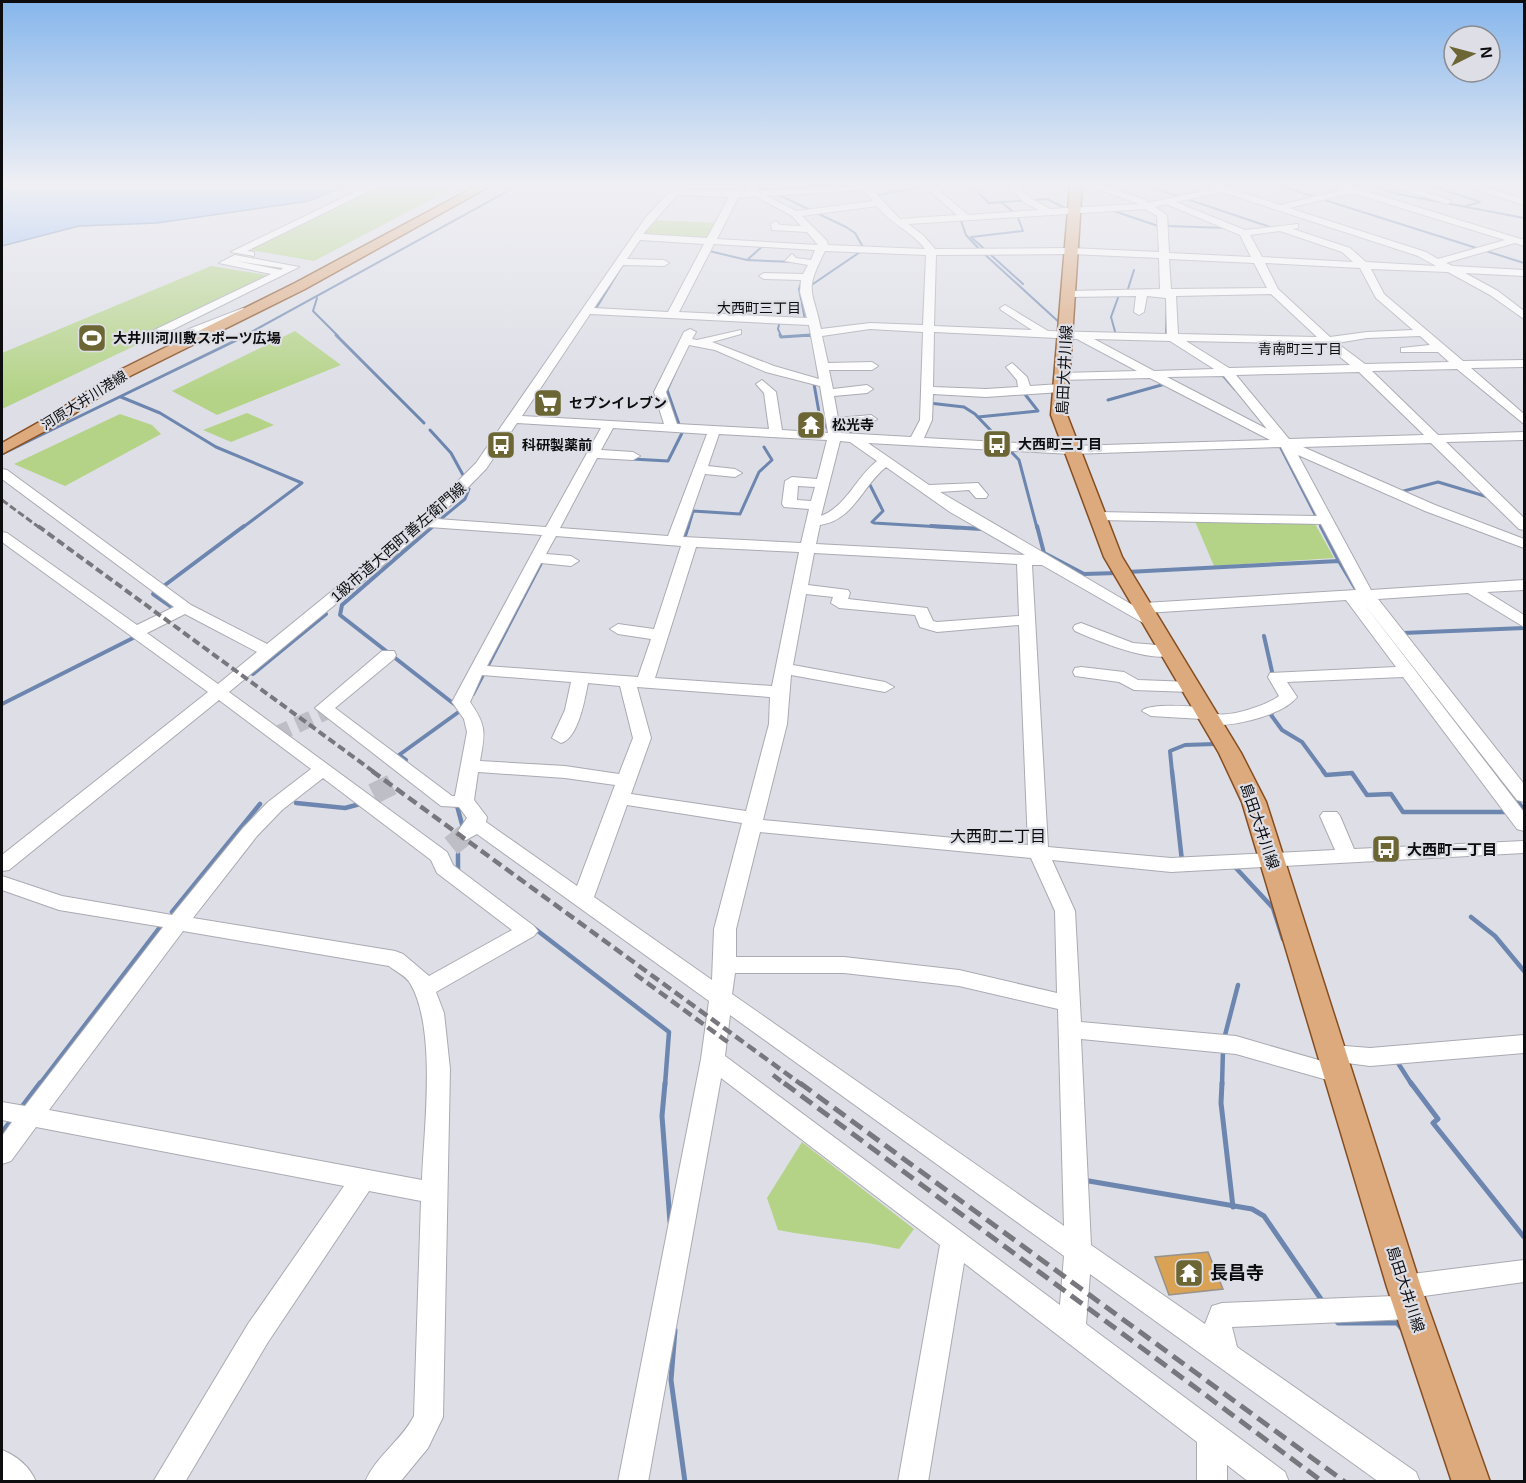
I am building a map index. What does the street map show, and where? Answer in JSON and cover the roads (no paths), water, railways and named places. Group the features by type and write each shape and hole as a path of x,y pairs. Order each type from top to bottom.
{"main road":[{"name":"河原大井川港線","path":"2,449 56,419 125,373 358,254"},
{"name":"島田大井川線","path":"1071,254 1059,415 1113,557 1209,717 1254,802 1408,1297 1471,1482"}],"street":[{"path":"250,254 305,263 154,334 177,338 262,305"},
{"name":"1級市道大西町善左衛門線","path":"2,865 269,652 425,522 481,466 625,254"},
{"path":"672,315 704,254"},
{"path":"633,1482 718,1029 719,997 725,965 725,929 778,724 779,692 799,589 820,483 834,437 815,327 804,292 806,278 819,254"},
{"path":"915,442 926,420 924,328 926,254"},
{"path":"1131,254 1524,273"},
{"path":"1254,254 1274,291 1327,341 1362,368 1524,526"},
{"path":"1351,254 1365,267 1380,296 1524,420"},
{"path":"1417,254 1455,270 1494,293 1524,316"},
{"path":"1437,261 1464,254"},
{"path":"1165,256 1166,294"},
{"path":"792,257 790,261 814,263"},
{"path":"283,273 224,263 235,258 294,267"},
{"path":"620,262 664,263"},
{"path":"1415,268 1423,280"},
{"path":"764,276 806,278"},
{"path":"688,284 702,285"},
{"path":"1068,294 1274,291"},
{"path":"1218,293 1231,306"},
{"path":"1139,312 1142,294"},
{"path":"1166,294 1172,296 1173,338"},
{"path":"1005,308 1064,333 1151,375 1247,425 1430,508 1524,544"},
{"path":"586,311 697,316 815,327 861,326 1173,338 1327,341 1367,335 1422,333"},
{"path":"672,428 660,392 697,316"},
{"path":"700,342 737,332"},
{"path":"1173,338 1227,372 1285,442 1327,520 1357,594 1408,672 1524,825"},
{"path":"685,341 718,346 770,369 826,388 867,389"},
{"path":"1406,350 1441,348"},
{"path":"927,390 1024,391 1061,382 1151,375 1524,363"},
{"path":"823,367 872,366"},
{"path":"1011,367 1023,380 1024,391"},
{"path":"980,379 991,392"},
{"path":"762,384 770,392 777,434"},
{"path":"514,419 915,442 1027,441 1071,450 1524,436"},
{"path":"833,422 871,419"},
{"path":"423,989 527,931 444,868 458,840 477,817 464,801 476,732 473,719 461,702 609,424"},
{"path":"583,898 642,738 628,686 638,682 660,635 700,469 714,431"},
{"path":"853,438 925,489 1044,561 1149,616 1357,594 1524,585"},
{"path":"593,454 633,456"},
{"path":"813,521 826,522 850,503 871,470 884,462"},
{"path":"700,469 735,472"},
{"path":"2,473 185,608 269,652"},
{"path":"817,505 789,504 792,481 820,483"},
{"path":"925,489 973,486 981,495"},
{"path":"1097,516 1327,520"},
{"path":"425,522 807,549 1024,562 1044,561"},
{"path":"2,536 219,691 322,769 369,797 583,898 719,997 1405,1482"},
{"path":"537,558 571,561"},
{"path":"1024,562 1038,851 1065,911 1078,1251 1072,1330"},
{"path":"1469,587 1524,622"},
{"path":"799,589 842,592 839,603 921,611 926,624 937,627 1028,620"},
{"path":"1357,594 1524,796"},
{"path":"136,632 185,608"},
{"path":"1081,628 1130,648 1169,651"},
{"path":"618,629 660,635"},
{"path":"388,655 324,708 405,778 448,802 464,801"},
{"path":"784,669 885,687"},
{"path":"476,670 779,692"},
{"path":"1081,672 1124,676 1134,685 1191,687"},
{"path":"1151,711 1209,717 1267,710 1280,705 1288,697 1276,677 1408,672"},
{"path":"561,738 574,710 580,678"},
{"path":"470,766 565,772 623,790 751,822 1171,865 1524,847"},
{"path":"2,1154 28,1116 135,981 178,922 258,824 275,806 322,769"},
{"path":"1330,816 1347,855"},
{"path":"2,883 59,903 394,959 418,977 433,1013 438,1068 428,1417 418,1438 380,1482"},
{"path":"725,965 844,965 959,978 1069,1004"},
{"path":"1070,1029 1236,1046 1335,1064 1370,1057 1524,1044"},
{"path":"713,1059 1274,1482"},
{"path":"2,1111 435,1193"},
{"path":"168,1482 258,1333 363,1179"},
{"path":"913,1482 954,1242"},
{"path":"1225,1354 1218,1326 1222,1315 1408,1297 1524,1271"},
{"path":"1212,1435 1212,1482"},
{"path":"2,1465 21,1482"}],"waterway":[{"path":"244,336 393,254"},
{"path":"723,254 747,260"},
{"path":"747,260 754,254"},
{"path":"810,286 857,254"},
{"path":"985,254 1061,324"},
{"path":"990,254 1023,284"},
{"path":"1496,254 1524,263"},
{"path":"747,260 794,262"},
{"path":"595,310 624,263"},
{"path":"1127,292 1134,270"},
{"path":"802,280 799,289 805,320"},
{"path":"1119,295 1111,317 1116,335 1119,336"},
{"path":"1166,336 1167,295"},
{"path":"317,298 313,311 338,336"},
{"path":"780,320 778,329 781,336"},
{"path":"2,454 247,335"},
{"path":"336,335 424,423"},
{"path":"780,335 781,337 796,336"},
{"path":"796,336 812,336"},
{"path":"796,336 812,336"},
{"path":"632,459 668,461 682,433 667,390 675,372"},
{"path":"1220,372 1235,389"},
{"path":"817,381 814,384 820,418 831,433"},
{"path":"1108,400 1165,384"},
{"path":"978,417 1038,411 1024,393"},
{"path":"121,397 160,413 216,447 302,483 242,528"},
{"path":"929,403 964,407 975,414 1019,460 1037,528"},
{"path":"839,420 840,426 854,436"},
{"path":"430,430 451,453 463,475"},
{"path":"1279,444 1322,528"},
{"path":"688,528 693,511 740,514 759,472 772,460 764,447"},
{"path":"1400,492 1438,482 1488,497"},
{"path":"870,485 883,511 872,522 874,523 958,528"},
{"path":"442,518 465,499 469,489"},
{"path":"176,610 153,594 244,526"},
{"path":"431,528 433,526 342,605 340,615 454,704"},
{"path":"687,539 684,539 688,526"},
{"path":"931,526 982,529"},
{"path":"1037,526 1044,553 1084,574 1117,573"},
{"path":"1321,526 1339,561"},
{"path":"473,694 543,559"},
{"path":"1127,572 1339,561"},
{"path":"1339,561 1357,591"},
{"path":"253,674 326,614"},
{"path":"1403,633 1524,628"},
{"path":"2,704 137,636"},
{"path":"1264,636 1273,676"},
{"path":"1439,700 1495,772"},
{"path":"1274,709 1271,715 1282,730 1302,742 1324,772"},
{"path":"406,760 399,755 460,711"},
{"path":"1172,772 1170,751 1185,745 1215,744"},
{"path":"1172,771 1182,861"},
{"path":"1323,771 1326,775 1352,773 1367,795 1391,794 1403,812 1508,812"},
{"path":"1494,771 1524,810"},
{"path":"456,802 463,828"},
{"path":"296,803 345,808 360,804"},
{"path":"172,912 260,804"},
{"path":"458,854 458,871"},
{"path":"1232,867 1235,867 1273,908 1283,939"},
{"path":"1471,917 1495,936 1524,971"},
{"path":"39,1085 160,927"},
{"path":"534,928 669,1032 665,1085"},
{"path":"1224,1039 1238,985"},
{"path":"1222,1085 1223,1050"},
{"path":"1398,1063 1412,1085"},
{"path":"21,1108 40,1083"},
{"path":"665,1083 662,1116 670,1222"},
{"path":"1222,1083 1221,1103 1233,1206"},
{"path":"1411,1083 1438,1119 1433,1123 1524,1237"},
{"path":"2,1132 10,1122"},
{"path":"1083,1180 1233,1206"},
{"path":"1233,1206 1252,1209 1264,1216 1323,1302"},
{"path":"1334,1318 1338,1323 1397,1323 1402,1329"},
{"path":"675,1330 671,1380 685,1482"}],"tunnel":[{"path":"275,735 328,711"},
{"path":"373,794 399,781"},
{"path":"451,846 466,834"}],"railway":[{"path":"2,500 40,528"},
{"path":"38,526 374,772"},
{"path":"372,771 802,1085"},
{"path":"635,974 729,1043"},
{"path":"773,1075 786,1085"},
{"path":"784,1083 1323,1482"},
{"path":"800,1083 1345,1482"}],"place":[{"name":"大井川河川敷スポーツ広場","path":"92,338"},
{"name":"セブンイレブン","path":"548,403"},
{"name":"松光寺","path":"811,425"},
{"name":"大西町三丁目","path":"997,444"},
{"name":"科研製薬前","path":"501,445"},
{"name":"大西町一丁目","path":"1386,849"},
{"name":"長昌寺","path":"1189,1273"}],"district":[{"name":"大西町三丁目","path":"759,308"},
{"name":"青南町三丁目","path":"1300,349"},
{"name":"大西町二丁目","path":"998,836"}]}
